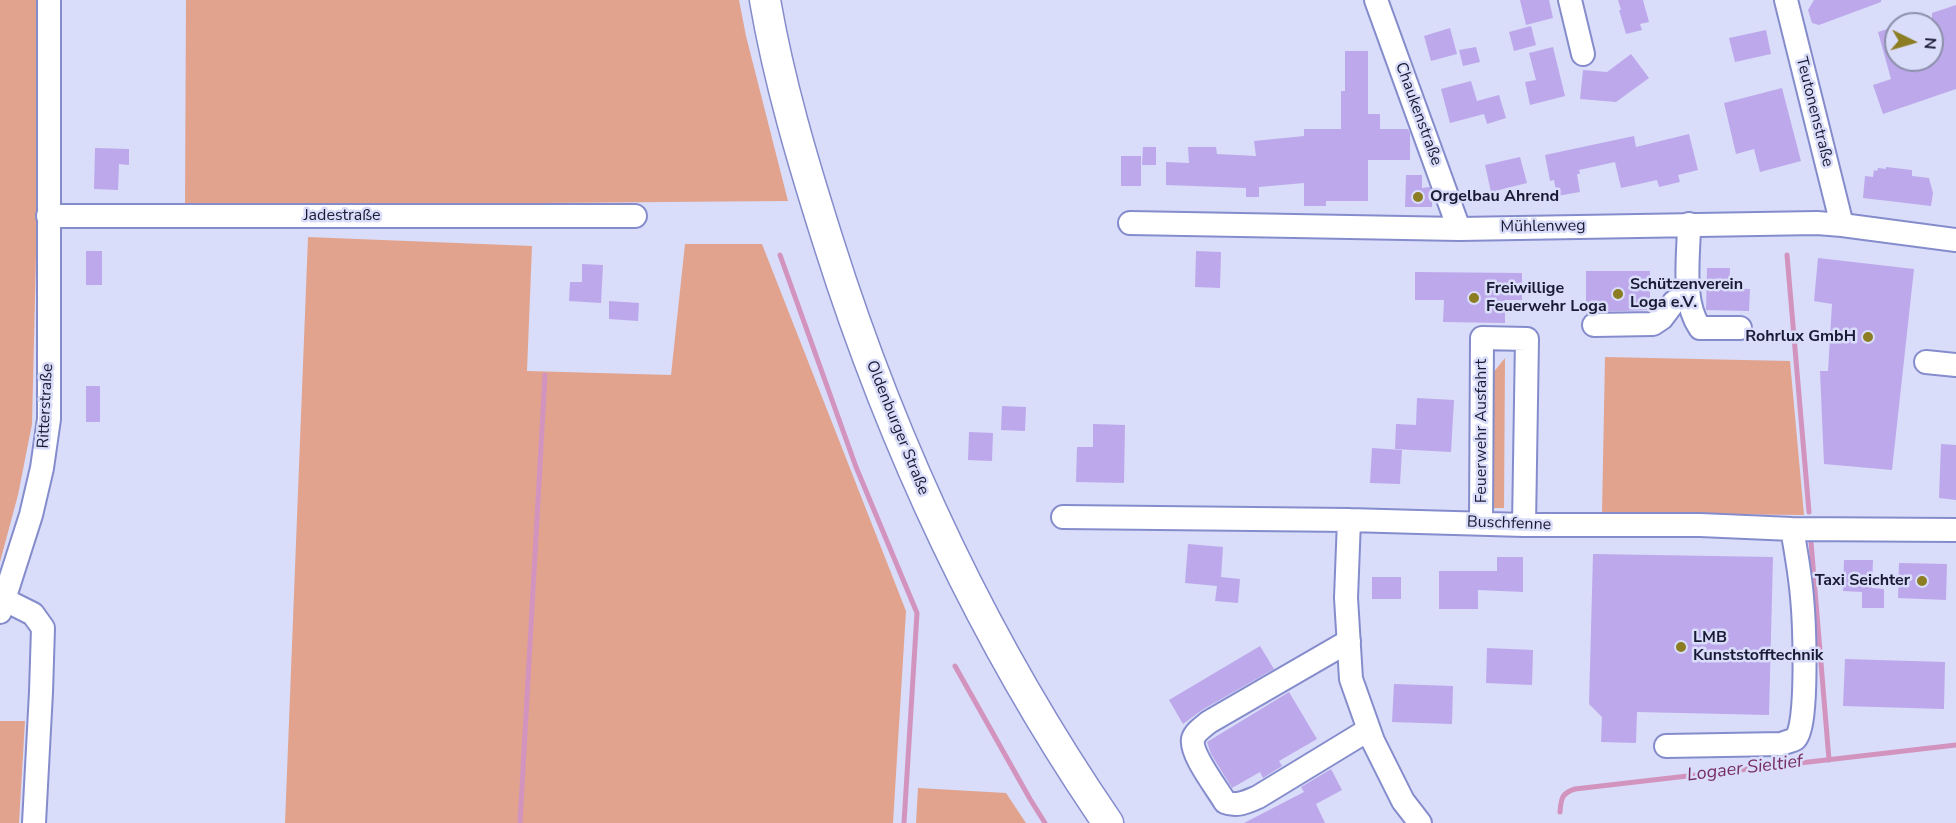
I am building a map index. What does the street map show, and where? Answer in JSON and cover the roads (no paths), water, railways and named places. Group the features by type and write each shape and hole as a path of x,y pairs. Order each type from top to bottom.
{"main road":[{"name":"Oldenburger Straße","path":"765,0 807,177 849,307 887,409 933,514 1001,651 1075,775 1108,823"}],"street":[{"name":"Ritterstraße","path":"34,823 43,628 33,614 3,606 30,515 49,419 49,0"},
{"name":"Chaukenstraße","path":"1376,0 1459,229"},
{"path":"1570,0 1583,54"},
{"name":"Teutonenstraße","path":"1786,0 1842,225"},
{"name":"Jadestraße","path":"48,216 635,216"},
{"name":"Mühlenweg","path":"1130,223 1459,229 1816,223 1956,240"},
{"path":"1689,224 1688,295 1700,328 1740,328"},
{"path":"1594,325 1653,324 1662,318 1674,302 1688,295"},
{"name":"Feuerwehr Ausfahrt","path":"1481,523 1482,338 1527,339 1524,525"},
{"path":"1926,362 1956,365"},
{"name":"Buschfenne","path":"1063,517 1956,530"},
{"path":"1349,520 1346,598 1351,679 1368,730 1403,801 1420,823"},
{"path":"1666,746 1782,744 1795,739 1802,718 1804,675 1802,599 1792,529"},
{"path":"1349,641 1209,722 1198,730 1193,738 1193,750 1225,802 1232,805 1245,803 1258,797 1368,730"}],"waterway":[{"path":"780,255 856,467 917,613 904,823"},
{"path":"1787,255 1809,512"},
{"path":"520,823 545,375"},
{"path":"1811,542 1829,760"},
{"path":"955,666 1045,823"},
{"name":"Logaer Sieltief","path":"1560,812 1563,797 1567,792 1575,789 1956,745"}],"place":[{"name":"Orgelbau Ahrend","path":"1418,197"},
{"name":"Schützenverein Loga e.V.","path":"1618,294"},
{"name":"Freiwillige Feuerwehr Loga","path":"1474,298"},
{"name":"Rohrlux GmbH","path":"1868,337"},
{"name":"Taxi Seichter","path":"1922,581"},
{"name":"LMB Kunststofftechnik","path":"1681,647"}]}
